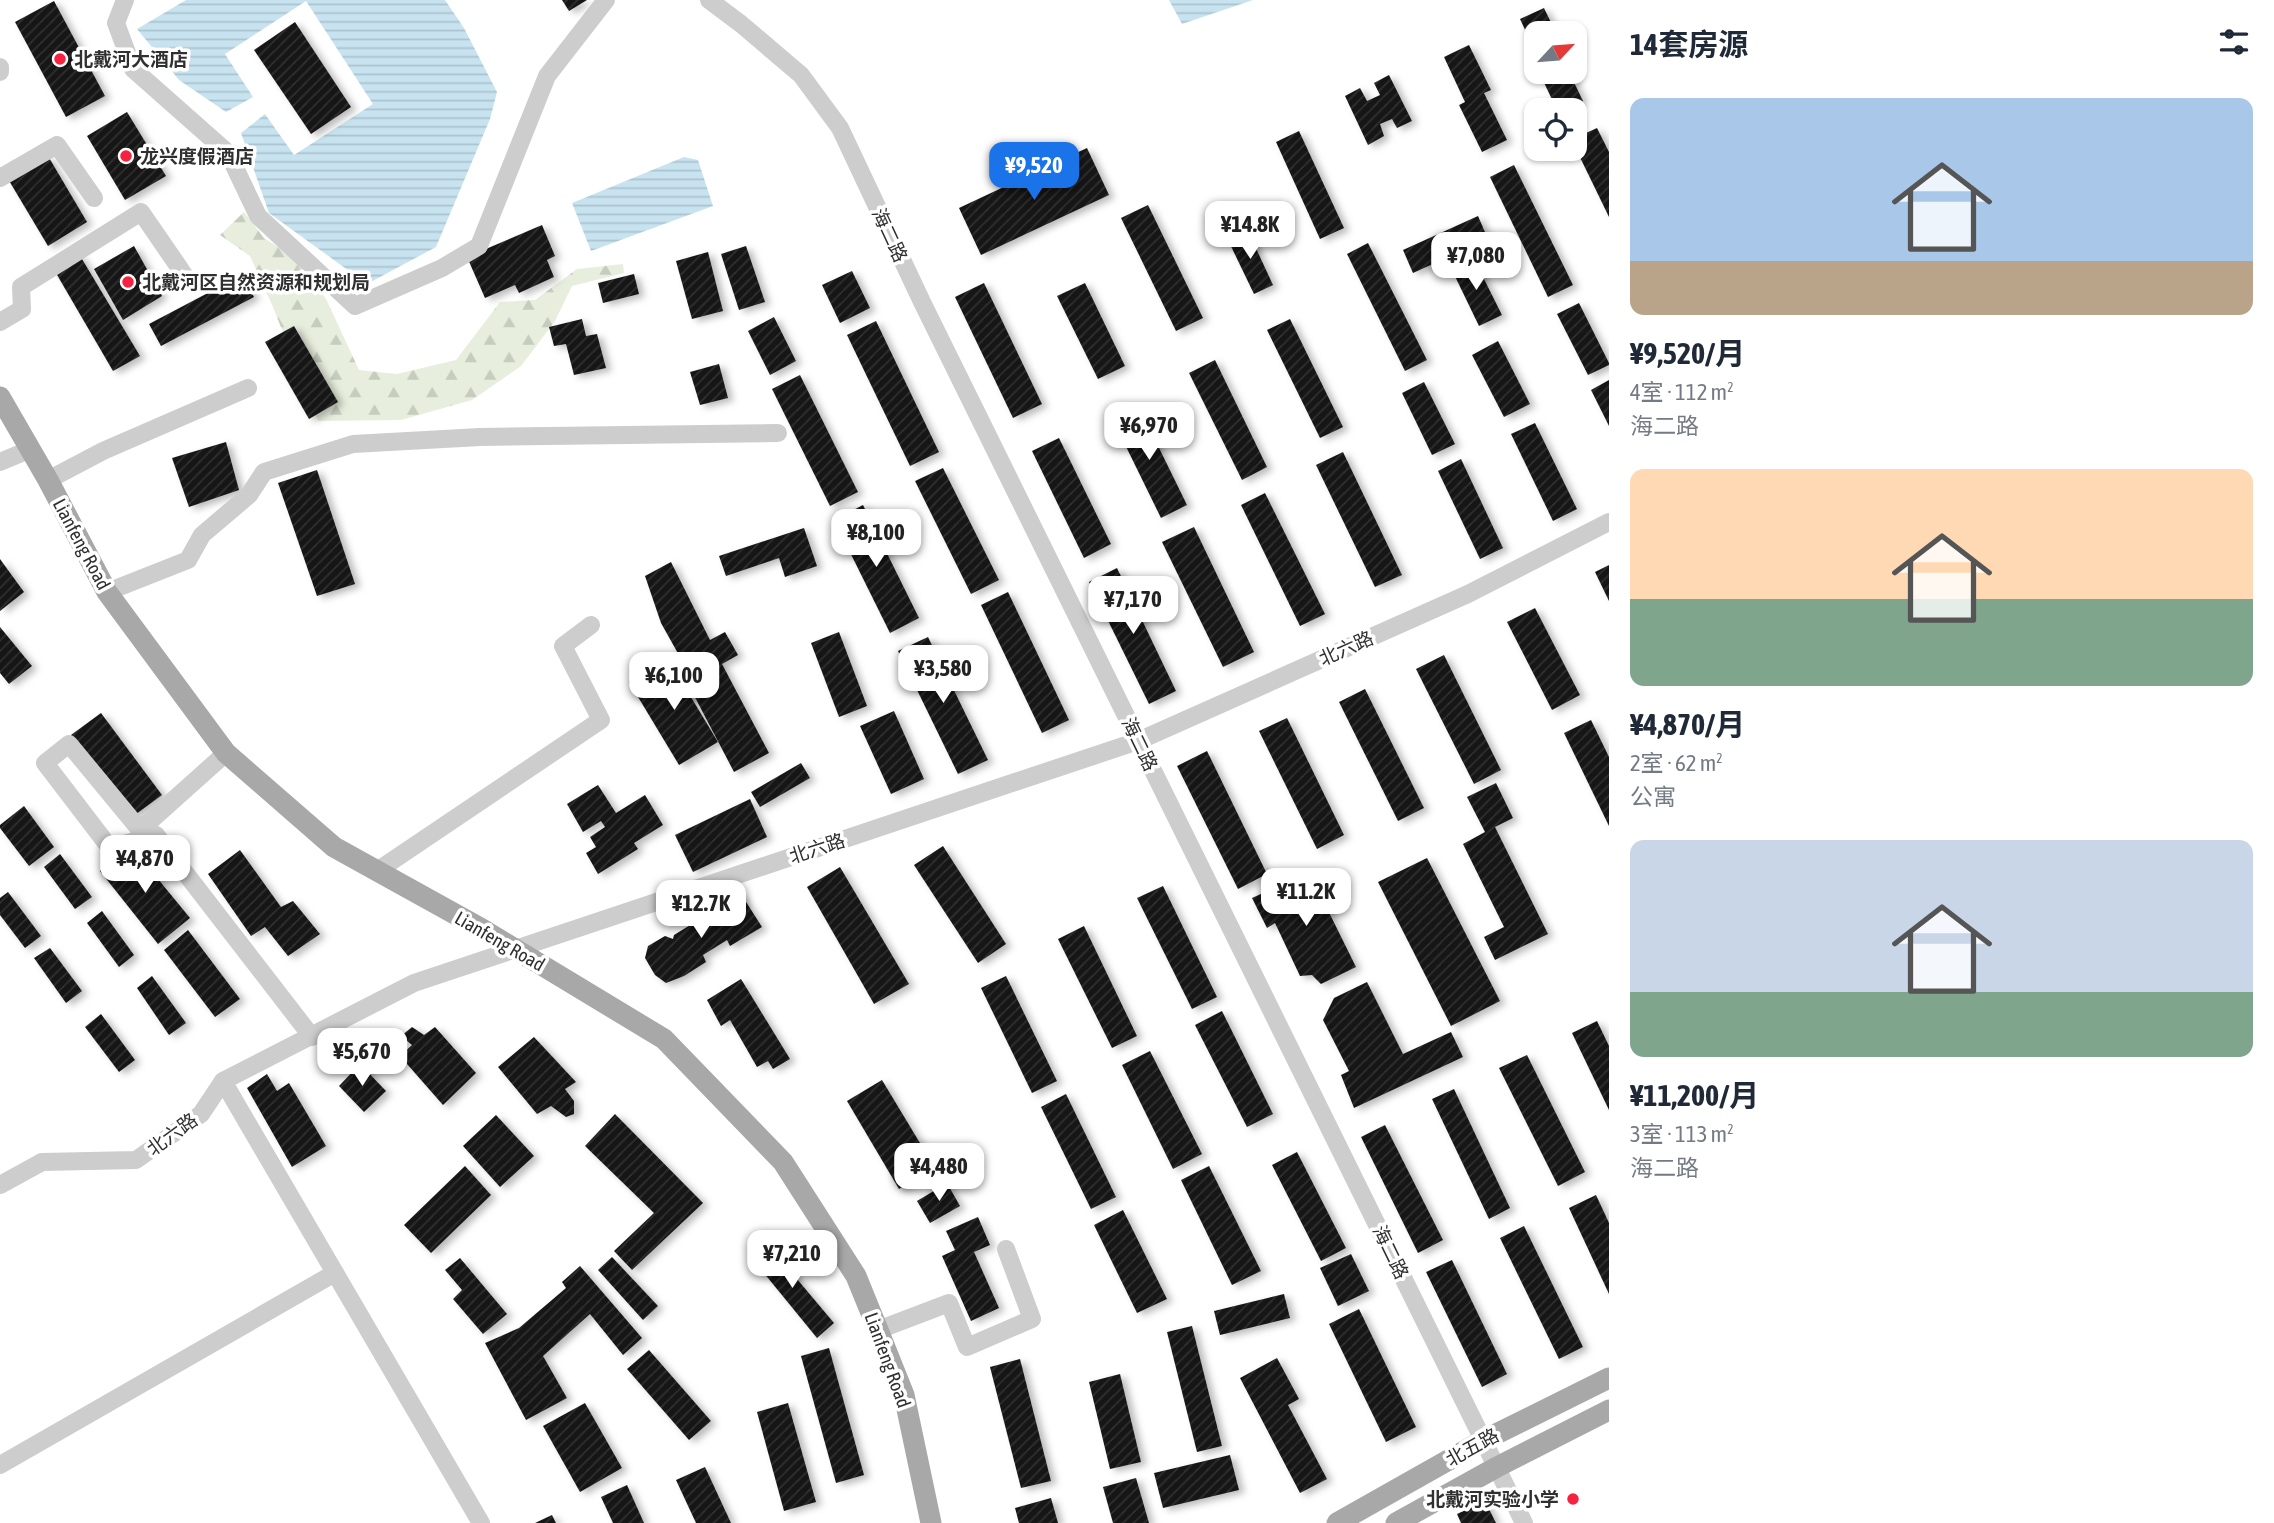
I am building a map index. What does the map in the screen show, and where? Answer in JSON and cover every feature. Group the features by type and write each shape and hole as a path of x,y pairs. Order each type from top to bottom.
{"main road":[{"name":"Lianfeng Road","path":"0,397 31,449 107,592 226,753 334,846 664,1038 783,1162 856,1276 904,1395 931,1523"},
{"name":"北五路","path":"1337,1523 1484,1440 1609,1378"},
{"name":"北五路","path":"1395,1523 1609,1410"}],"street":[{"path":"125,0 116,23 133,69 228,153 258,216 355,306 442,268 479,246 547,76 606,0"},
{"name":"海二路","path":"709,0 801,75 840,128 934,327 1524,1523"},
{"path":"0,178 57,145 94,198"},
{"path":"0,322 22,309 21,287 141,212 185,276"},
{"path":"48,480 103,451 248,388"},
{"path":"107,592 188,560 202,535 248,495 264,472 353,444 480,437 778,433"},
{"path":"0,462 31,449"},
{"name":"北六路","path":"0,1185 41,1162 136,1160 201,1114 223,1082 414,983 1138,741 1468,594 1609,522"},
{"path":"377,871 601,720 563,646 591,625"},
{"path":"226,753 140,831 69,744 45,763 110,848 156,835 312,1037"},
{"path":"223,1082 481,1523"},
{"path":"878,1330 948,1303 967,1347 1032,1319 1006,1250"},
{"path":"0,1465 335,1273"}],"green space":[{"path":"244,212 264,238 298,260 326,299 359,370 397,374 456,360 500,302 535,300 577,269 623,264 624,273 572,286 555,321 521,366 472,400 401,420 318,421 250,256 220,235"}],"water":[{"path":"186,0 445,0 464,28 497,92 490,119 436,247 367,284 269,213 241,133 265,114 294,155 373,104 306,1 225,54 253,97 226,112 179,80 137,29"},
{"path":"1169,0 1253,0 1182,24"},
{"path":"684,157 698,160 713,206 591,251 572,203"}],"building":[{"path":"562,0 587,0 569,11"},
{"name":"北戴河大酒店","path":"54,1 105,96 66,117 15,22"},
{"path":"1544,8 1550,21 1524,21 1524,28 1520,19"},
{"path":"295,22 351,107 311,134 254,50"},
{"path":"1469,45 1491,90 1484,93 1507,140 1482,152 1459,105 1465,102 1444,57"},
{"path":"1389,75 1412,121 1397,128 1392,119 1380,124 1384,136 1368,145 1345,96 1360,88 1367,101 1380,95 1374,83"},
{"path":"1545,84 1575,84 1582,98 1551,98"},
{"name":"龙兴度假酒店","path":"127,112 166,176 125,200 87,136"},
{"path":"1597,128 1609,152 1609,217 1582,161 1587,161 1587,133"},
{"path":"1299,131 1344,228 1320,239 1276,142"},
{"path":"1087,148 1109,195 981,255 959,208"},
{"path":"48,156 87,222 48,246 8,179"},
{"path":"1514,165 1573,285 1548,297 1490,177"},
{"path":"1148,205 1203,318 1176,331 1121,218"},
{"path":"1478,216 1488,239 1413,273 1403,250"},
{"path":"542,225 555,256 547,260 554,277 519,293 515,285 485,298 467,257"},
{"path":"1247,229 1273,285 1254,294 1227,238"},
{"path":"1368,243 1427,360 1405,371 1347,254"},
{"name":"北戴河区自然资源和规划局","path":"134,246 162,296 123,320 94,269"},
{"path":"746,246 765,302 739,310 721,254"},
{"path":"708,252 723,311 692,319 676,261"},
{"path":"79,254 140,356 113,371 53,268"},
{"path":"1473,257 1502,315 1479,326 1451,268"},
{"path":"852,271 870,308 840,323 822,285"},
{"path":"634,274 639,294 603,303 598,283"},
{"path":"242,275 254,297 161,346 149,324"},
{"path":"984,283 1042,404 1013,418 955,297"},
{"path":"1085,283 1125,366 1098,379 1057,296"},
{"path":"1579,303 1609,363 1588,375 1557,314"},
{"path":"774,317 796,361 770,375 748,331"},
{"path":"582,319 586,336 597,334 606,368 574,375 566,344 554,346 549,327"},
{"path":"1290,319 1343,427 1320,438 1267,330"},
{"path":"876,321 939,452 910,466 847,335"},
{"path":"294,326 338,402 309,419 265,342"},
{"path":"1498,341 1530,404 1504,417 1472,355"},
{"path":"1215,360 1267,467 1242,480 1189,373"},
{"path":"719,364 728,398 700,405 690,372"},
{"path":"800,375 858,492 830,506 772,389"},
{"path":"1609,380 1609,426 1591,390"},
{"path":"1424,382 1455,444 1432,455 1402,393"},
{"path":"1138,405 1187,505 1161,518 1112,418"},
{"path":"1535,423 1577,509 1553,521 1511,434"},
{"path":"1059,438 1111,544 1084,558 1032,451"},
{"path":"226,442 239,490 189,507 172,458"},
{"path":"1343,452 1402,575 1375,587 1316,465"},
{"path":"1461,459 1503,548 1480,559 1438,471"},
{"path":"943,468 999,580 971,594 915,481"},
{"path":"317,470 355,584 317,596 278,483"},
{"path":"1265,493 1325,614 1300,626 1241,505"},
{"path":"863,505 919,618 890,633 834,520"},
{"path":"1194,527 1254,652 1223,667 1162,542"},
{"path":"804,528 817,566 785,577 779,558 726,576 719,556"},
{"path":"0,559 24,592 0,611"},
{"path":"671,562 710,640 725,632 738,655 722,664 769,753 734,772 675,659 680,657 661,623 645,576"},
{"path":"1609,565 1609,601 1595,572"},
{"path":"1117,568 1176,691 1149,704 1089,582"},
{"path":"1008,592 1069,720 1042,733 981,605"},
{"path":"1535,608 1580,695 1552,710 1507,622"},
{"path":"0,627 32,666 9,684 0,673"},
{"path":"839,632 867,706 839,717 811,643"},
{"path":"928,637 988,760 958,774 898,651"},
{"path":"1444,655 1501,770 1474,784 1416,669"},
{"path":"668,659 718,742 679,765 629,682"},
{"path":"1365,689 1424,808 1398,821 1339,702"},
{"path":"894,711 924,779 891,794 860,726"},
{"path":"101,713 162,795 132,817 71,735"},
{"path":"1287,718 1344,835 1317,849 1259,731"},
{"path":"1591,720 1609,757 1609,826 1564,733"},
{"path":"1207,751 1267,874 1238,889 1177,766"},
{"path":"801,763 810,778 760,807 751,792"},
{"path":"1496,783 1513,818 1495,827 1548,934 1495,960 1484,937 1504,927 1463,844 1485,832 1467,797"},
{"path":"598,785 616,813 645,795 663,825 634,843 638,849 598,874 586,853 596,847 590,837 605,827 601,821 583,832 567,804"},
{"path":"750,799 767,837 693,872 675,835"},
{"path":"24,806 54,847 29,866 0,828 0,825"},
{"path":"130,845 190,918 158,944 100,871"},
{"path":"943,846 1006,944 978,963 914,865"},
{"path":"240,850 281,907 293,901 320,934 288,956 265,927 251,936 208,874"},
{"path":"60,854 92,897 75,909 44,867"},
{"path":"1427,858 1500,1001 1451,1026 1378,882"},
{"path":"840,867 909,984 874,1004 807,887"},
{"path":"1309,872 1356,967 1321,984 1312,975 1300,976 1275,923 1267,928 1252,898"},
{"path":"1163,886 1217,997 1192,1009 1137,898"},
{"path":"8,892 41,936 25,948 0,915 0,898"},
{"path":"741,894 762,927 730,946 727,940 703,955 706,962 684,976 666,983 655,975 645,958 648,946 665,936 673,939 674,935"},
{"path":"102,911 134,955 119,967 87,923"},
{"path":"1084,926 1137,1036 1112,1048 1058,939"},
{"path":"188,930 240,999 215,1017 164,950"},
{"path":"50,948 82,991 66,1003 34,958"},
{"path":"152,976 186,1023 169,1035 137,988"},
{"path":"1006,976 1057,1081 1032,1093 981,988"},
{"path":"741,979 790,1059 773,1069 768,1061 757,1067 730,1020 721,1026 707,1000"},
{"path":"1367,982 1403,1054 1451,1032 1463,1057 1354,1108 1341,1075 1349,1071 1323,1020 1334,998"},
{"path":"1222,1011 1273,1114 1247,1127 1195,1025"},
{"path":"101,1014 135,1060 119,1072 85,1027"},
{"path":"1597,1021 1609,1046 1609,1110 1572,1033"},
{"path":"412,1027 424,1035 435,1027 476,1073 443,1105 400,1056 412,1045 401,1036"},
{"path":"534,1037 576,1082 565,1089 574,1101 574,1114 566,1117 551,1106 537,1114 498,1067"},
{"path":"1150,1051 1202,1154 1173,1169 1122,1065"},
{"path":"1527,1055 1585,1172 1558,1186 1499,1068"},
{"path":"360,1064 386,1091 364,1112 339,1086"},
{"path":"267,1074 277,1091 289,1083 326,1146 292,1167 247,1088"},
{"path":"882,1080 935,1168 899,1189 847,1101"},
{"path":"1454,1089 1510,1208 1489,1219 1432,1099"},
{"path":"1066,1094 1116,1197 1091,1209 1041,1107"},
{"path":"615,1114 703,1203 632,1270 614,1251 654,1213 585,1146"},
{"path":"496,1115 534,1156 500,1187 463,1146"},
{"path":"1385,1125 1443,1240 1418,1253 1361,1137"},
{"path":"1297,1152 1346,1248 1321,1261 1272,1165"},
{"path":"465,1166 491,1195 431,1253 404,1225"},
{"path":"1209,1166 1261,1271 1232,1285 1181,1180"},
{"path":"947,1183 960,1206 930,1223 917,1201"},
{"path":"1596,1195 1609,1223 1609,1294 1569,1208"},
{"path":"1123,1210 1167,1299 1137,1313 1094,1225"},
{"path":"978,1217 990,1245 974,1252 999,1308 971,1321 942,1256 955,1250 946,1231"},
{"path":"1524,1226 1583,1347 1559,1359 1500,1238"},
{"path":"765,1241 834,1323 817,1338 750,1256"},
{"path":"1351,1254 1369,1291 1338,1306 1320,1268"},
{"path":"612,1257 658,1306 643,1320 598,1270"},
{"path":"460,1258 507,1314 483,1334 453,1299 462,1290 445,1270"},
{"path":"1452,1260 1507,1374 1482,1387 1426,1272"},
{"path":"580,1266 642,1338 623,1355 590,1314 543,1356 567,1398 526,1420 485,1343 519,1328 566,1288 562,1282"},
{"path":"1284,1294 1290,1318 1220,1335 1214,1311"},
{"path":"1359,1309 1416,1427 1386,1442 1329,1324"},
{"path":"1192,1326 1222,1446 1197,1452 1167,1332"},
{"path":"829,1348 864,1475 836,1483 801,1356"},
{"path":"649,1350 711,1421 689,1440 627,1369"},
{"path":"1277,1358 1299,1399 1288,1405 1327,1479 1300,1493 1240,1378"},
{"path":"1020,1359 1051,1481 1021,1488 990,1367"},
{"path":"1120,1374 1141,1462 1110,1469 1089,1382"},
{"path":"585,1403 622,1468 580,1492 543,1426"},
{"path":"788,1403 816,1502 784,1511 757,1412"},
{"path":"1230,1455 1239,1490 1163,1508 1154,1473"},
{"path":"705,1467 731,1523 696,1523 676,1480"},
{"path":"1136,1478 1149,1523 1113,1523 1103,1487"},
{"path":"627,1485 644,1523 613,1523 601,1497"},
{"path":"1051,1498 1058,1523 1019,1523 1015,1508"},
{"path":"1485,1501 1496,1523 1461,1523 1457,1514"},
{"path":"552,1515 556,1523 535,1523"}],"place":[{"name":"北戴河大酒店","path":"60,59"},
{"name":"龙兴度假酒店","path":"126,156"},
{"name":"北戴河区自然资源和规划局","path":"128,282"},
{"name":"北戴河实验小学","path":"1573,1499"}]}
